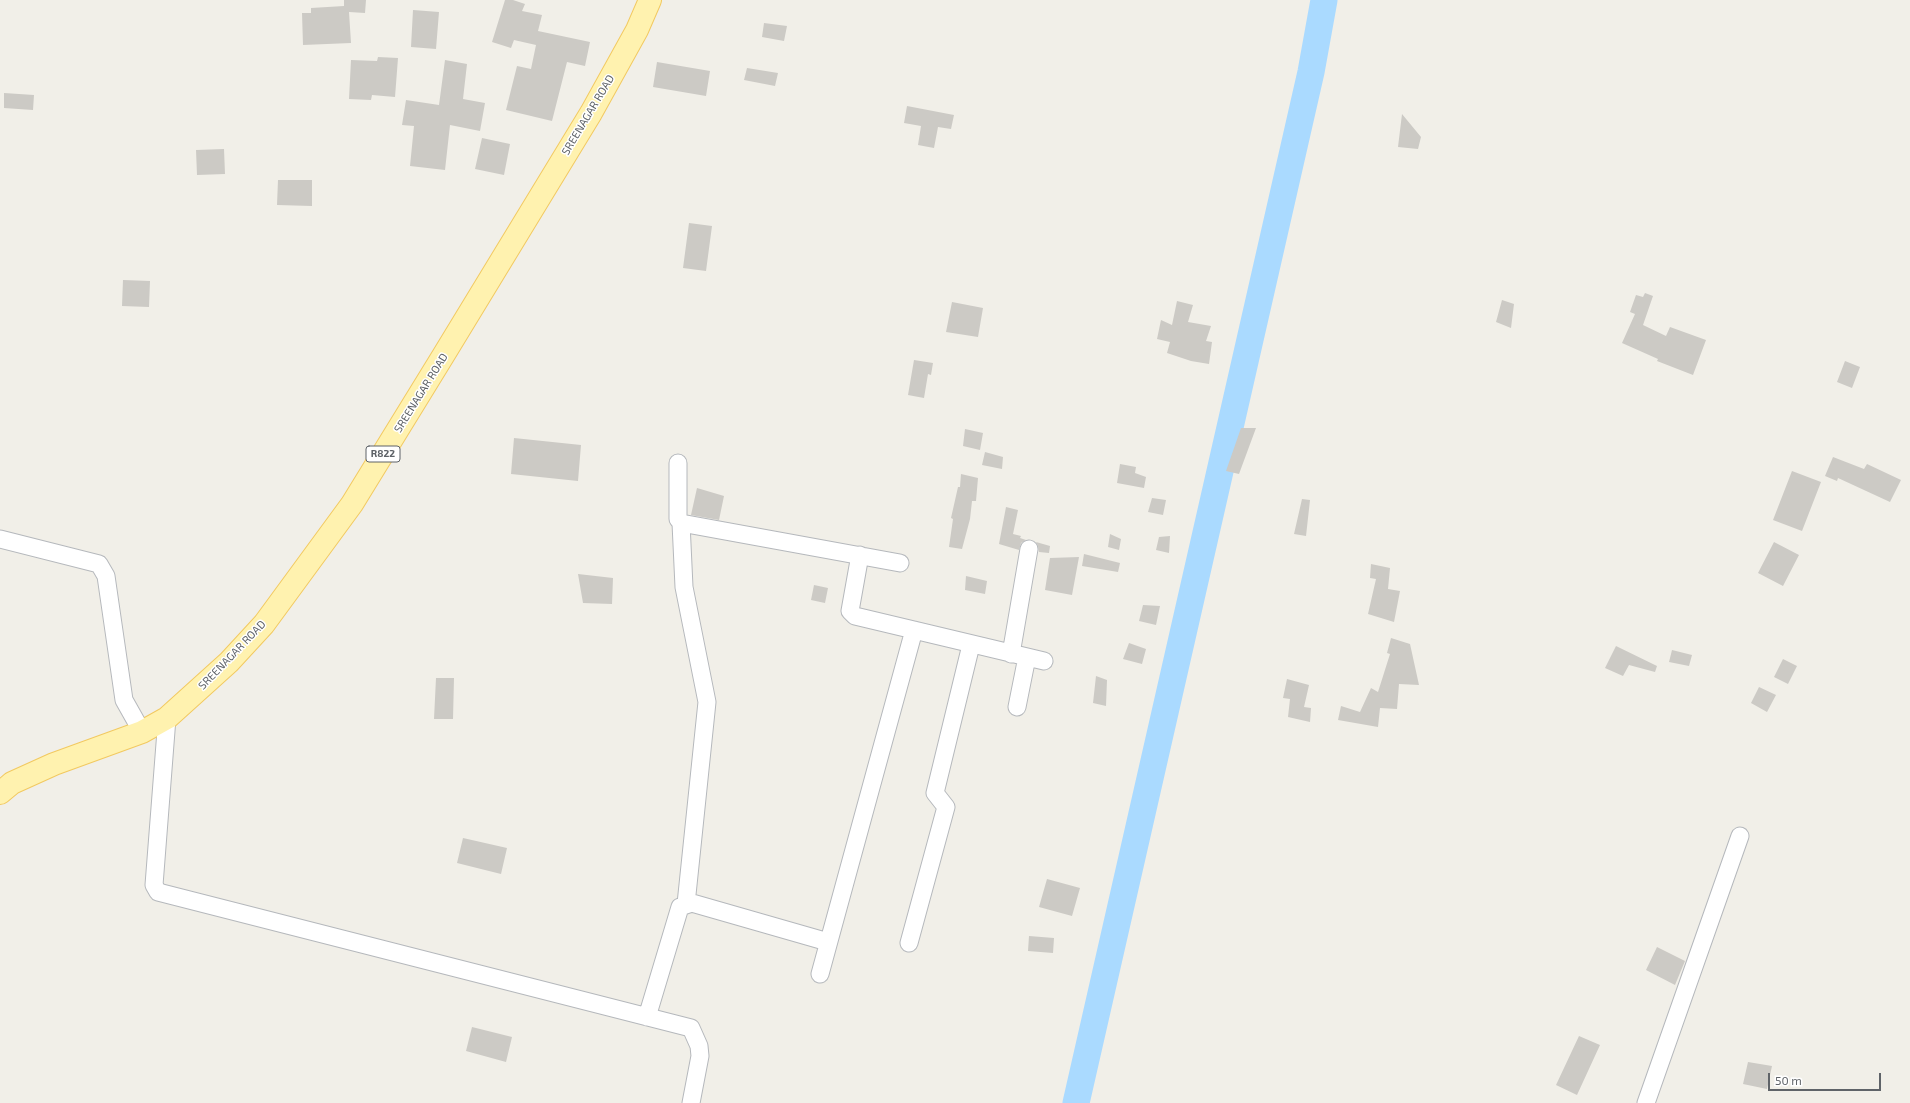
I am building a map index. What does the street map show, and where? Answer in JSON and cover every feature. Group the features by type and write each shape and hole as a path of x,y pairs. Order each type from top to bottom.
{"main road":[{"name":"SREENAGAR ROAD","path":"0,793 12,783 54,764 142,732 167,718 229,662 264,624 352,504 591,113 637,30 650,0"}],"street":[{"path":"678,463 678,519 681,522 684,587 707,702 686,904"},
{"path":"681,522 900,563"},
{"path":"0,539 99,564 106,576 124,700 142,732"},
{"path":"1011,654 1028,549"},
{"path":"860,556 850,611 855,616 1044,662"},
{"path":"820,974 914,630"},
{"path":"909,943 946,807 935,793 972,645"},
{"path":"1017,707 1027,657"},
{"path":"167,718 154,885 158,892 691,1028 700,1046 700,1056 691,1103"},
{"path":"1646,1103 1740,836"},
{"path":"647,1017 680,907 686,904 692,904 828,942"}],"building":[{"path":"344,0 366,0 365,13 349,12 351,43 303,45 302,13 311,13 311,8 344,6"},
{"path":"505,0 513,0 525,4 522,11 542,15 538,31 590,42 585,66 567,62 552,121 506,110 517,66 531,69 536,45 514,40 511,48 492,42"},
{"path":"413,10 439,12 436,49 411,47"},
{"path":"764,23 787,26 784,41 762,37"},
{"path":"378,57 398,58 395,97 372,95 371,100 349,99 351,60 377,61"},
{"path":"445,60 467,64 463,99 485,103 480,131 450,125 445,170 410,166 414,126 402,125 406,100 439,105"},
{"path":"657,62 710,71 706,96 653,87"},
{"path":"747,68 778,73 775,86 744,80"},
{"path":"4,93 34,95 33,110 4,108"},
{"path":"907,106 954,115 951,129 938,127 934,148 918,145 921,126 904,123"},
{"path":"1402,114 1421,137 1418,149 1398,147"},
{"path":"482,138 510,144 504,175 475,169"},
{"path":"224,149 225,174 197,175 196,150"},
{"path":"278,180 312,180 312,206 277,205"},
{"path":"689,223 712,226 706,271 683,268"},
{"path":"123,280 150,281 149,307 122,306"},
{"path":"1645,293 1653,296 1643,325 1666,336 1670,327 1706,340 1693,375 1657,361 1658,359 1622,343 1635,314 1630,312 1636,295 1643,297"},
{"path":"1502,300 1514,304 1511,328 1496,322"},
{"path":"1177,301 1193,305 1188,322 1211,326 1206,341 1212,342 1209,364 1191,361 1167,353 1170,342 1157,339 1161,320 1172,325"},
{"path":"952,302 983,308 978,337 946,332"},
{"path":"914,360 933,363 931,375 928,374 924,398 908,395"},
{"path":"1845,361 1860,367 1852,388 1837,382"},
{"path":"1241,428 1256,428 1239,474 1226,471"},
{"path":"965,429 983,433 980,450 963,446"},
{"path":"514,438 581,445 578,481 511,474"},
{"path":"985,452 1003,457 1002,469 982,465"},
{"path":"1833,457 1864,469 1867,464 1901,480 1890,502 1838,478 1837,481 1825,476"},
{"path":"1120,464 1136,467 1135,473 1146,477 1144,488 1117,483"},
{"path":"1792,471 1821,482 1802,531 1773,520"},
{"path":"961,474 978,478 976,501 972,501 970,519 962,549 949,547 953,519 951,518 958,487 960,487"},
{"path":"697,488 724,496 719,520 691,515"},
{"path":"1152,498 1166,500 1163,515 1148,512"},
{"path":"1302,499 1310,500 1306,536 1294,534"},
{"path":"1006,507 1018,510 1013,534 1021,536 1020,538 1026,540 1021,543 1019,550 999,544"},
{"path":"1110,534 1121,539 1119,550 1108,547"},
{"path":"1170,536 1169,553 1156,550 1159,537"},
{"path":"1036,542 1050,546 1049,553 1039,552"},
{"path":"1774,542 1799,555 1783,586 1758,573"},
{"path":"1084,554 1120,563 1118,572 1082,566"},
{"path":"1079,557 1072,595 1045,590 1050,558"},
{"path":"1371,564 1390,568 1388,589 1400,591 1394,622 1368,614 1376,579 1370,578"},
{"path":"578,574 613,578 612,604 583,603"},
{"path":"966,576 987,581 985,594 965,590"},
{"path":"814,585 828,588 825,603 811,600"},
{"path":"1143,605 1160,606 1156,625 1139,621"},
{"path":"1391,638 1410,644 1419,685 1399,684 1397,709 1380,708 1378,727 1338,720 1341,706 1360,712 1371,688 1378,692 1390,654 1387,653"},
{"path":"1129,643 1146,649 1142,664 1123,659"},
{"path":"1616,646 1657,666 1655,672 1629,665 1623,676 1605,668"},
{"path":"1672,650 1692,655 1689,666 1669,662"},
{"path":"1783,659 1797,666 1788,684 1774,677"},
{"path":"1096,676 1107,680 1106,706 1093,703"},
{"path":"436,678 454,678 453,719 434,719"},
{"path":"1287,679 1309,685 1304,707 1311,708 1310,722 1288,717 1290,699 1283,698"},
{"path":"1759,687 1776,695 1767,712 1751,703"},
{"path":"463,838 507,848 501,874 457,863"},
{"path":"1047,879 1080,888 1072,916 1039,907"},
{"path":"1029,936 1054,938 1053,953 1028,951"},
{"path":"1657,947 1685,961 1675,985 1646,970"},
{"path":"472,1027 512,1037 506,1062 466,1051"},
{"path":"1579,1036 1600,1045 1577,1095 1556,1085"},
{"path":"1748,1062 1772,1066 1767,1089 1743,1084"}],"waterway":[{"path":"1076,1103 1311,72 1324,0"}]}
